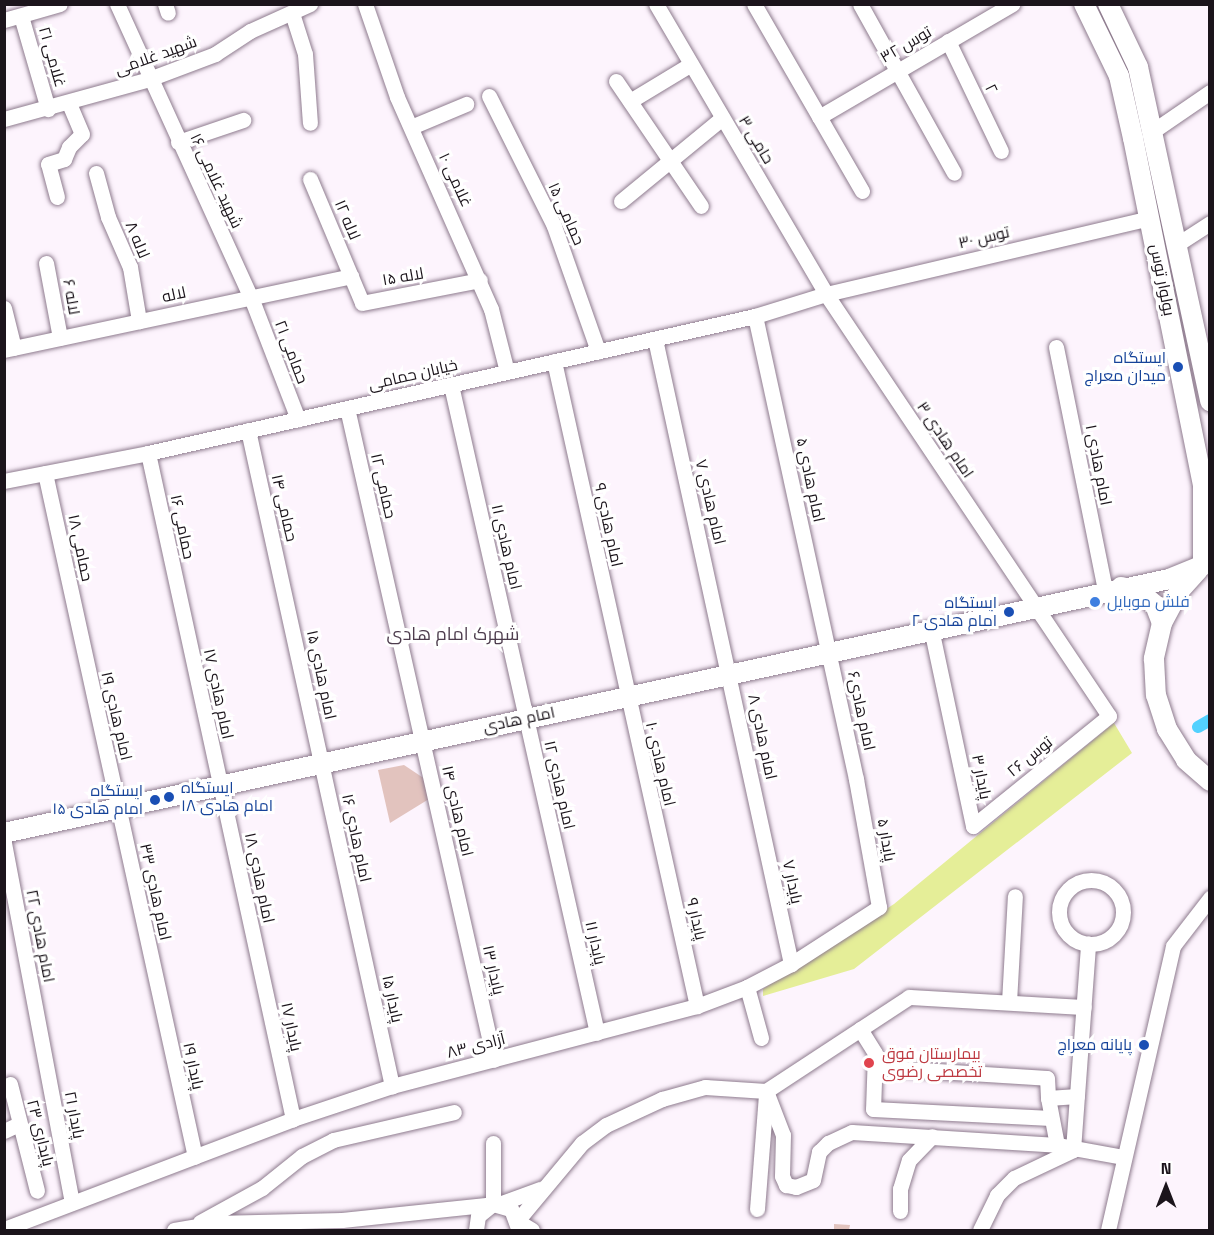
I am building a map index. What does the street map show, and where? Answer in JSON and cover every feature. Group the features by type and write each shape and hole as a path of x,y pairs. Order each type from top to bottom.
{"main road":[{"name":"بولوار توس","path":"1084,4 1119,76 1150,218 1203,486 1206,563"},
{"name":"بولوار توس","path":"1108,4 1138,68 1176,245 1204,349 1209,401"},
{"name":"امام هادی","path":"4,833 1034,606 1169,579 1206,563"},
{"path":"1206,563 1179,591 1162,623 1154,659 1156,695 1167,729 1186,760 1209,781"},
{"path":"1113,589 1140,592 1155,605 1162,623"}],"street":[{"path":"12,15 60,4"},
{"name":"شهید غلامی ۱۶","path":"117,4 149,79 251,297"},
{"name":"شهید غلامی","path":"4,119 48,109 149,79 215,54 250,31 310,4"},
{"name":"غلامی ۱۰","path":"365,4 411,127 480,280 507,372"},
{"name":"حامی ۳","path":"656,4 826,294"},
{"path":"754,4 862,191"},
{"path":"860,4 954,173"},
{"name":"توس ۳۲","path":"819,117 1012,4"},
{"path":"292,13 305,54 310,123"},
{"name":"غلامی ۲۱","path":"12,15 48,109"},
{"name":"۲","path":"948,41 1001,151"},
{"path":"630,101 691,64"},
{"path":"616,81 701,206"},
{"path":"1153,131 1209,92"},
{"name":"حمامی ۱۵","path":"489,96 554,226 598,351"},
{"path":"57,197 48,164 64,159 69,147 82,134 69,103"},
{"path":"411,127 466,104"},
{"path":"621,201 722,118"},
{"path":"178,141 243,120"},
{"name":"لاله ۸","path":"96,173 108,217 130,267 139,321"},
{"name":"لاله ۱۲","path":"310,179 351,276"},
{"name":"توس ۳۰","path":"826,294 1150,218"},
{"path":"1176,245 1209,223"},
{"name":"لاله ۶","path":"46,262 60,338"},
{"name":"لاله ۱۵","path":"351,276 362,303 480,280"},
{"name":"لاله","path":"9,349 351,276"},
{"name":"خیابان حمامی","path":"4,481 148,453 655,339 755,316 826,294"},
{"name":"امام هادی ۳","path":"826,294 1109,716"},
{"name":"حمامی ۲۱","path":"251,297 298,419"},
{"path":"4,308 9,349"},
{"name":"امام هادی ۵","path":"755,316 830,651"},
{"name":"امام هادی ۷","path":"655,339 730,673"},
{"name":"امام هادی ۱","path":"1056,346 1113,589"},
{"name":"امام هادی ۹","path":"554,361 626,696"},
{"name":"امام هادی ۱۱","path":"451,385 526,718"},
{"name":"حمامی ۱۲","path":"347,408 423,741"},
{"name":"حمامی ۱۴","path":"248,430 286,594"},
{"name":"حمامی ۱۶","path":"148,453 181,609"},
{"name":"حمامی ۱۸","path":"45,473 79,631"},
{"name":"امام هادی ۱۵","path":"286,594 322,763"},
{"name":"امام هادی ۱۷","path":"181,609 220,786"},
{"name":"پایدار ۳","path":"931,629 973,826"},
{"name":"امام هادی ۱۹","path":"79,631 118,808"},
{"name":"امام هادی۶","path":"830,651 856,778"},
{"name":"امام هادی ۸","path":"730,673 758,808"},
{"name":"امام هادی ۱۰","path":"626,696 659,841"},
{"name":"توس ۲۶","path":"973,826 1109,716"},
{"name":"امام هادی ۱۲","path":"526,718 558,861"},
{"name":"امام هادی ۱۴","path":"423,741 456,889"},
{"name":"امام هادی ۱۶","path":"322,763 356,921"},
{"name":"پایدار ۵","path":"856,778 879,908"},
{"name":"امام هادی ۱۸","path":"220,786 255,944"},
{"name":"امام هادی ۳۳","path":"118,808 157,982"},
{"name":"پایدار ۷","path":"758,808 791,964"},
{"name":"پایدار ۹","path":"659,841 697,1006"},
{"name":"امام هادی ۲۲","path":"4,843 41,1034"},
{"name":"پایدار ۱۱","path":"558,861 597,1034"},
{"path":"1093,879 1112,887 1118,894 1123,914 1121,924 1108,939 1088,944 1070,936 1059,919 1058,909 1066,891 1083,880 1093,879"},
{"name":"پایدار ۱۳","path":"456,889 494,1060"},
{"path":"1009,1002 1015,896"},
{"path":"1108,1230 1168,961 1173,946 1202,913 1209,898"},
{"name":"آزادی ۸۳","path":"4,1229 293,1119 392,1086 597,1034 748,992 879,908"},
{"name":"پایدار ۱۵","path":"356,921 392,1086"},
{"name":"پایدار ۱۷","path":"255,944 293,1119"},
{"path":"1073,1150 1088,944"},
{"name":"پایدار ۱۹","path":"157,982 195,1157"},
{"path":"748,992 761,1038"},
{"path":"517,1226 582,1143 606,1125 647,1105 705,1086 766,1091 909,997 1084,1007"},
{"path":"860,1029 875,1053 873,1108 1051,1118"},
{"name":"پایدار ۲۱","path":"41,1034 72,1203"},
{"path":"874,1067 1047,1078 1048,1098 1057,1145"},
{"name":"پایداری ۲۳","path":"10,1084 11,1127 37,1191"},
{"path":"766,1091 783,1135 782,1176 786,1185 796,1187 813,1180 819,1152 840,1135 852,1132 1057,1145 1073,1150 1124,1157"},
{"path":"757,1209 766,1091"},
{"path":"1048,1098 1077,1096"},
{"path":"194,1226 262,1188 302,1156 333,1140 454,1112"},
{"path":"900,1211 900,1189 909,1160 932,1136"},
{"path":"493,1143 496,1204"},
{"path":"980,1230 987,1213 1014,1178 1073,1150"},
{"path":"174,1230 194,1226 346,1225 382,1215 496,1204 524,1197 548,1185"},
{"path":"496,1204 511,1209 517,1226"},
{"path":"476,1230 477,1216 496,1204"},
{"path":"440,1209 455,1214 476,1230"},
{"path":"985,1230 987,1213"},
{"path":"364,1230 382,1215"},
{"path":"517,1226 532,1230"}],"green space":[{"path":"1114,723 1132,753 854,969 763,996 763,989 894,904"}],"building":[{"path":"404,765 425,779 429,799 390,823 378,770"},
{"path":"834,1224 850,1225 849,1230 834,1230"}],"waterway":[{"path":"1198,727 1210,720"}],"place":[{"name":"ایستگاه میدان معراج","path":"1178,367"},
{"name":"فلش موبایل","path":"1095,602"},
{"name":"ایستگاه امام هادی ۲","path":"1009,612"},
{"name":"ایستگاه امام هادی ۱۸","path":"169,797"},
{"name":"ایستگاه امام هادی ۱۵","path":"155,800"},
{"name":"پایانه معراج","path":"1144,1045"},
{"name":"بیمارستان فوق تخصصی رضوی","path":"869,1063"}],"district":[{"name":"شهرک امام هادی","path":"453,634"}]}
